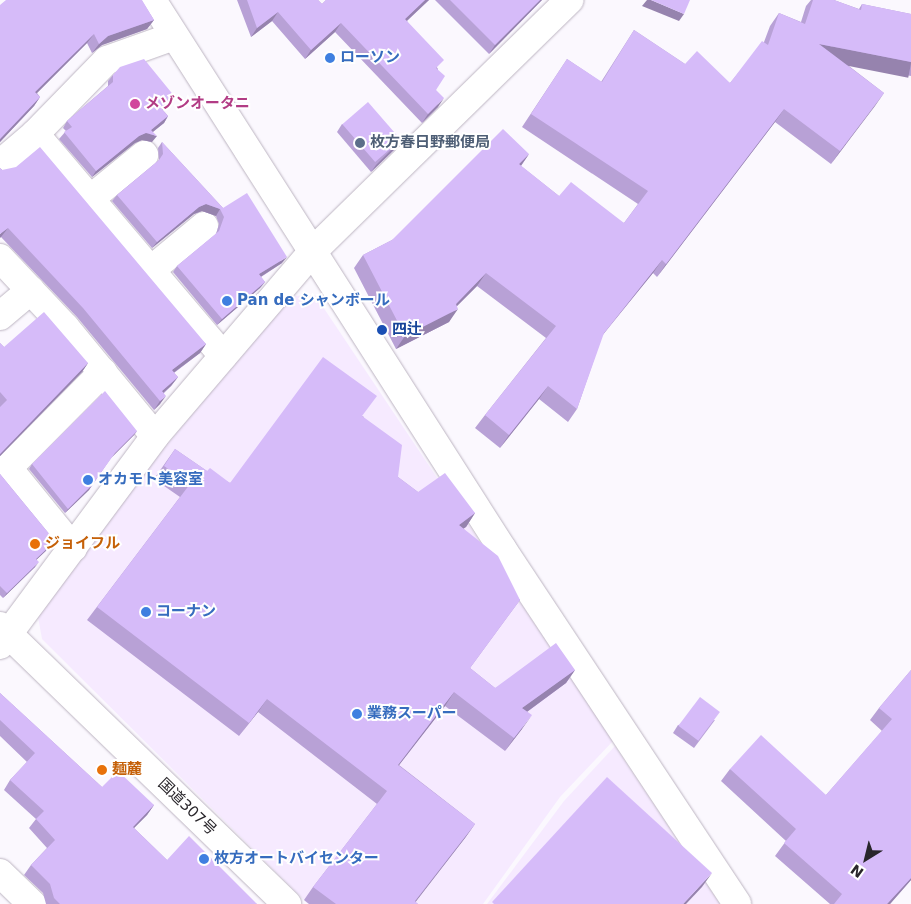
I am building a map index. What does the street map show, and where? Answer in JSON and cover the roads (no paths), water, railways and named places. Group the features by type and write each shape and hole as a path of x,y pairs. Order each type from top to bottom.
{"main road":[{"path":"152,0 503,550 737,904"},
{"path":"3,635 73,548 155,436 313,251 569,0"},
{"path":"0,164 35,134 107,60 174,36"},
{"path":"35,134 223,356"},
{"path":"90,199 144,155"},
{"path":"150,270 204,226"},
{"path":"0,258 103,372 155,436"},
{"path":"0,316 30,290"},
{"path":"73,548 8,468 103,372"},
{"name":"国道307号","path":"3,635 287,904"},
{"path":"0,873 32,904"}],"place":[{"name":"ローソン","path":"330,58"},
{"name":"メゾンオータニ","path":"135,104"},
{"name":"枚方春日野郵便局","path":"360,143"},
{"name":"Pan de シャンボール","path":"227,301"},
{"name":"四辻","path":"382,330"},
{"name":"オカモト美容室","path":"88,480"},
{"name":"ジョイフル","path":"35,544"},
{"name":"コーナン","path":"146,612"},
{"name":"業務スーパー","path":"357,714"},
{"name":"麺麓","path":"102,770"},
{"name":"枚方オートバイセンター","path":"204,859"}]}
